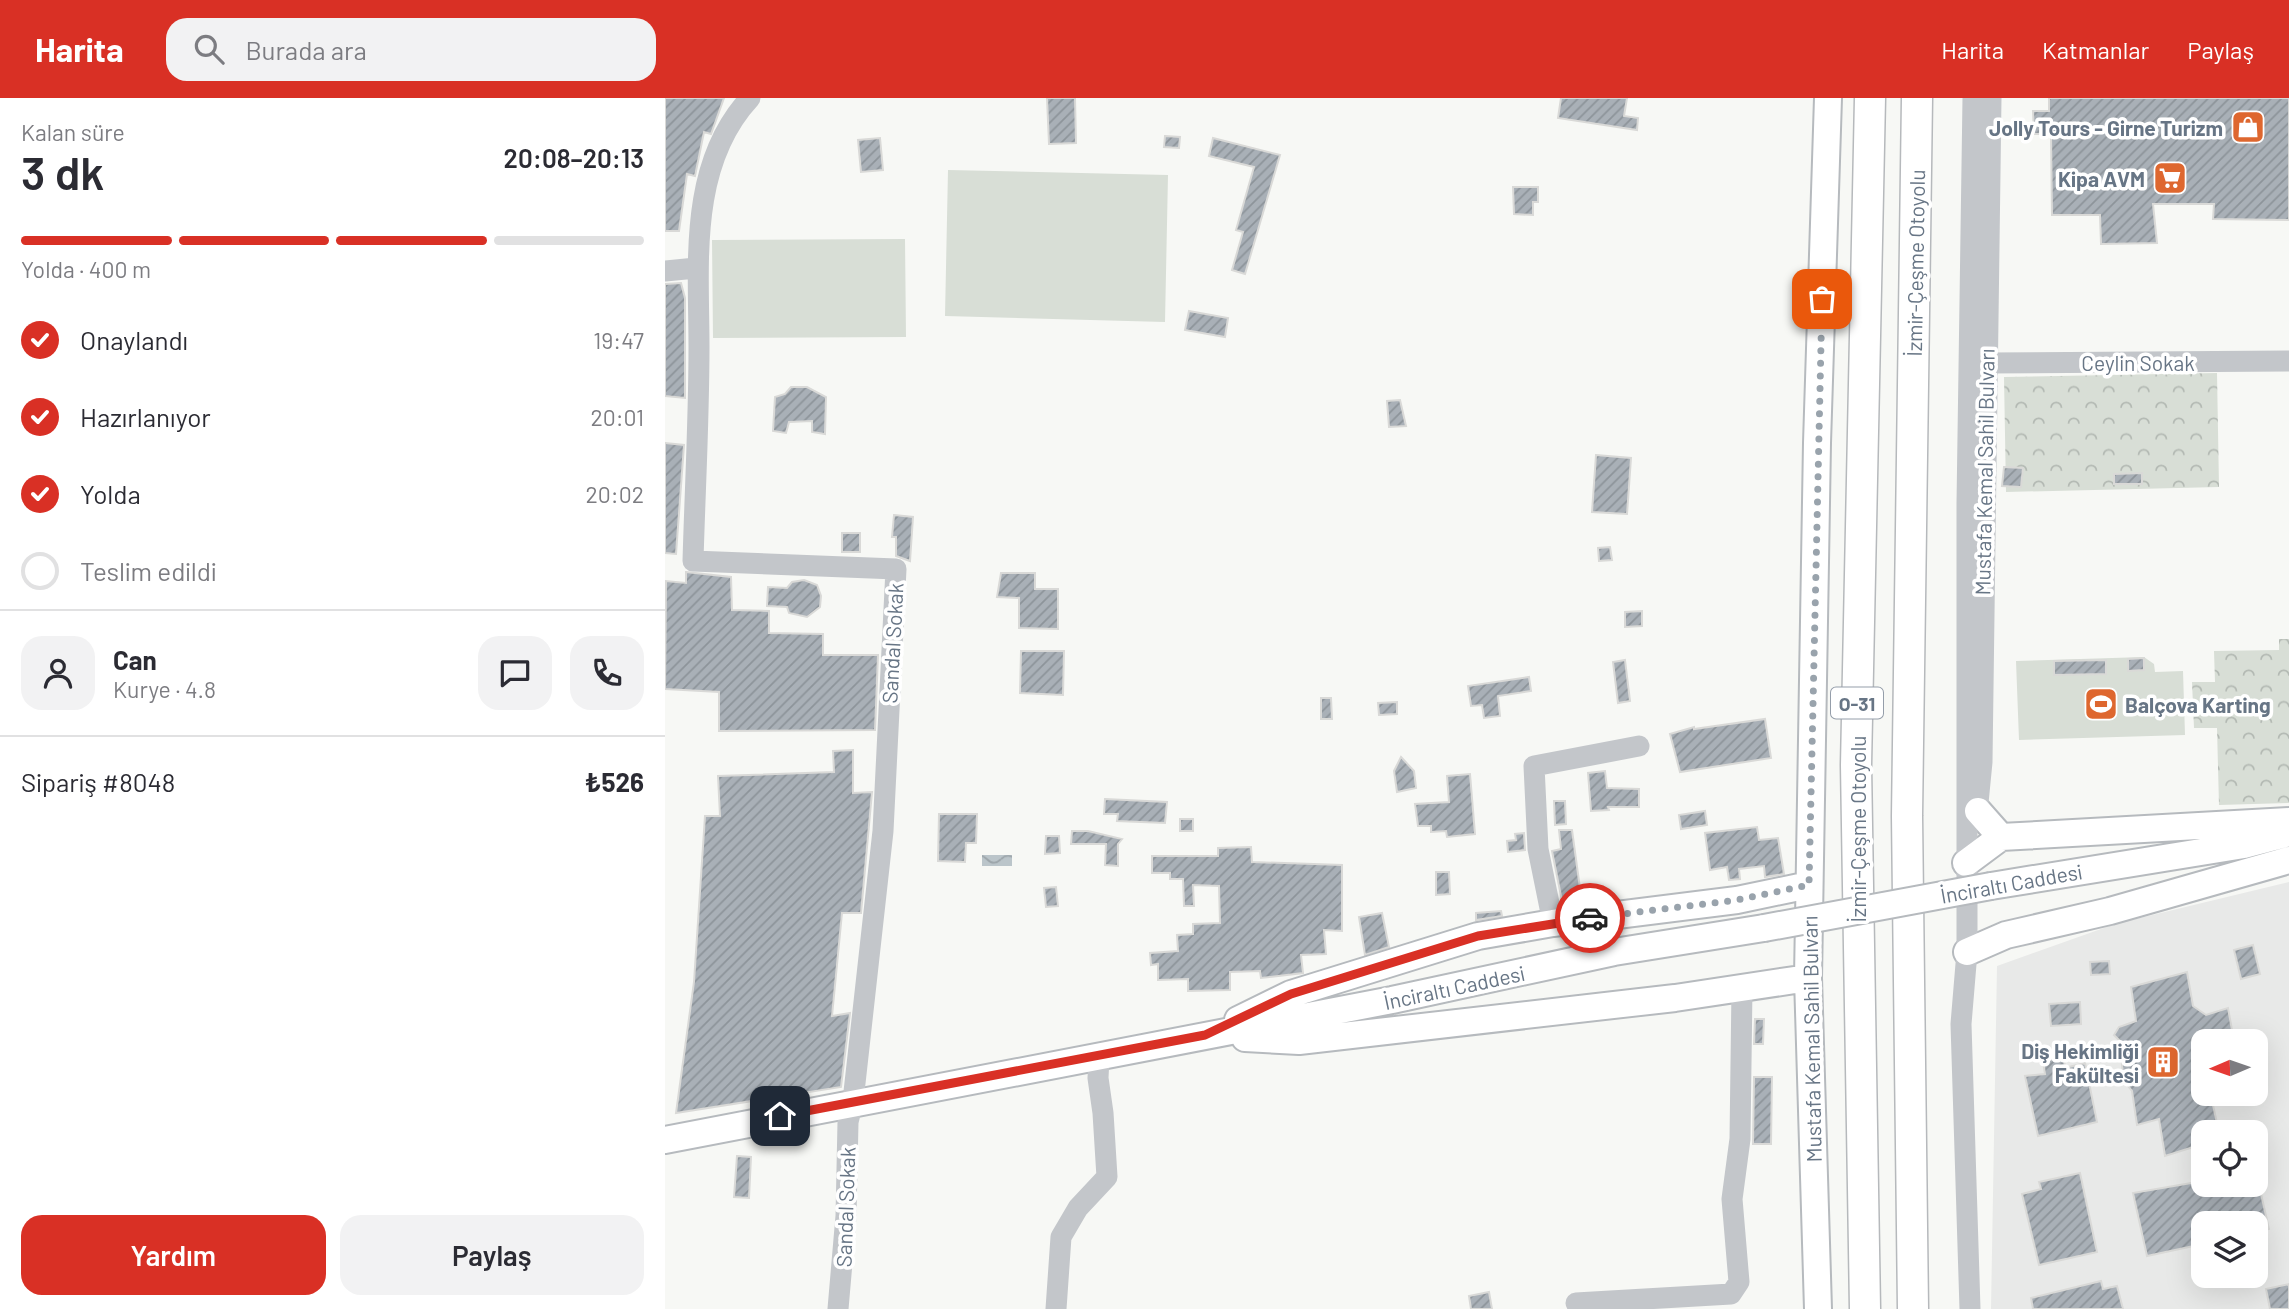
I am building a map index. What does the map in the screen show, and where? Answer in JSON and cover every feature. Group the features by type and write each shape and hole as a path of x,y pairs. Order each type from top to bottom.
{"highway":[{"name":"İzmir-Çeşme Otoyolu","path":"1865,1309 1856,765 1870,98"},
{"name":"İzmir-Çeşme Otoyolu","path":"1913,1309 1907,816 1917,98"}],"main road":[{"name":"Mustafa Kemal Sahil Bulvarı","path":"1818,1309 1808,978 1816,457 1828,98"},
{"path":"1978,811 2001,837"},
{"path":"1966,854 2001,837 2289,821"},
{"path":"2245,845 2289,833"},
{"path":"2245,845 2289,844"},
{"name":"İnciraltı Caddesi","path":"665,1140 853,1101 1099,1058 1392,1000 1614,952 2245,845"},
{"path":"1967,952 2006,935 2110,911 2289,860"},
{"path":"1205,1035 1291,994 1478,936 1553,923 1737,900 1809,885"},
{"path":"1205,1035 1299,1041 1808,978"}],"street":[{"name":"Sandal Sokak","path":"750,98 714,153 703,202 697,268 699,347 693,561 896,569 883,831 853,1101 848,1122 846,1229 838,1309"},
{"name":"Mustafa Kemal Sahil Bulvarı","path":"1970,1309 1961,1024 1967,952 1967,503 1973,98"},
{"name":"Mustafa Kemal Sahil Bulvarı","path":"1966,854 1978,811 1982,762 1991,98"},
{"path":"665,271 697,268"},
{"name":"Ceylin Sokak","path":"1986,363 2289,360"},
{"path":"1553,923 1538,849 1534,766 1639,746"},
{"path":"1576,1303 1731,1294 1739,1282 1732,1199 1740,1139 1742,988"},
{"path":"1056,1309 1061,1237 1078,1208 1107,1177 1098,1078 1099,1058"}],"shaded area":[{"path":"2289,882 2289,1309 1991,1309 1997,966 2115,924"}],"green space":[{"path":"948,170 1168,175 1165,322 945,316"},
{"path":"905,239 906,337 713,338 712,240"},
{"path":"2217,373 2219,487 2006,492 2004,377"},
{"path":"2279,639 2289,639 2289,803 2219,805 2217,728 2194,728 2192,682 2215,682 2214,651 2279,650"},
{"name":"Balçova Karting","path":"2144,657 2154,664 2155,672 2183,671 2185,735 2019,740 2016,661"}],"water":[{"path":"982,855 1012,855 1012,866 982,866"}],"building":[{"path":"665,98 724,98 711,134 704,132 695,176 687,174 679,231 665,231"},
{"path":"1047,98 1075,98 1076,143 1049,144"},
{"path":"1561,98 1627,98 1624,116 1638,118 1637,130 1558,118"},
{"name":"Kipa AVM","path":"2049,98 2289,98 2289,220 2213,219 2214,204 2153,204 2157,243 2101,244 2100,215 2052,215 2051,134 2034,134 2033,111 2049,111"},
{"path":"1165,136 1180,137 1179,148 1164,147"},
{"path":"880,138 883,170 861,172 858,140"},
{"path":"1213,138 1280,155 1245,274 1232,270 1243,232 1236,230 1254,167 1209,156"},
{"path":"1513,187 1538,187 1538,202 1533,202 1533,215 1514,214"},
{"path":"681,283 685,298 685,398 665,396 665,284"},
{"path":"1189,311 1228,318 1225,337 1185,330"},
{"path":"791,387 807,387 826,397 825,434 812,432 812,421 789,422 786,433 773,431 775,397 785,394"},
{"path":"1400,400 1406,426 1389,427 1387,401"},
{"path":"665,443 684,445 676,554 665,553"},
{"path":"1596,455 1631,458 1627,514 1592,512"},
{"path":"2004,467 2023,468 2021,487 2002,486"},
{"path":"2142,473 2142,484 2114,484 2114,474"},
{"path":"894,515 913,517 910,561 896,556 896,537 892,537"},
{"path":"842,533 860,533 860,552 842,552"},
{"path":"1610,547 1612,560 1599,561 1598,548"},
{"path":"686,572 731,577 732,610 769,611 769,633 823,634 823,655 878,655 875,730 719,731 719,692 665,689 666,581 686,583"},
{"path":"1001,573 1035,573 1035,589 1058,589 1058,629 1019,628 1019,598 997,597"},
{"path":"804,580 817,585 821,596 820,607 807,617 789,613 787,607 767,606 768,587 787,588 792,582"},
{"path":"1642,611 1642,626 1625,627 1625,612"},
{"path":"1021,651 1064,651 1063,695 1020,693"},
{"path":"2144,658 2144,670 2128,671 2128,659"},
{"path":"1625,660 1630,701 1618,703 1613,662"},
{"path":"2106,660 2106,674 2054,675 2054,661"},
{"path":"1529,677 1531,691 1498,696 1500,716 1484,718 1482,705 1471,706 1468,686"},
{"path":"1321,698 1331,698 1332,719 1321,719"},
{"path":"1397,702 1397,714 1379,715 1378,703"},
{"path":"1765,719 1771,758 1680,772 1670,734 1694,727"},
{"path":"853,750 853,793 872,792 861,913 842,913 832,1016 850,1013 841,1087 676,1113 694,982 705,816 720,816 718,776 834,772 833,751"},
{"path":"1401,757 1414,771 1416,788 1397,792 1394,771"},
{"path":"1605,771 1607,788 1639,789 1639,807 1608,807 1609,810 1591,811 1588,773"},
{"path":"1470,774 1475,834 1447,837 1446,831 1431,832 1431,826 1418,826 1415,804 1449,802 1447,776"},
{"path":"1105,799 1167,802 1165,823 1117,821 1118,814 1104,814"},
{"path":"1554,801 1565,801 1566,824 1555,825"},
{"path":"1705,811 1707,825 1681,829 1679,815"},
{"path":"939,814 977,814 976,843 966,843 965,862 938,861"},
{"path":"1180,819 1193,819 1193,831 1180,831"},
{"path":"1757,827 1759,840 1778,838 1784,874 1765,877 1764,866 1739,869 1740,879 1729,880 1727,867 1710,870 1705,833"},
{"path":"1559,830 1572,830 1582,903 1563,906 1552,851 1561,849"},
{"path":"1072,831 1088,831 1122,839 1118,844 1118,866 1105,865 1106,844 1071,844"},
{"path":"1524,833 1525,850 1508,852 1507,841 1516,840 1515,834"},
{"path":"1046,836 1059,836 1060,853 1045,854"},
{"path":"1251,847 1252,862 1342,865 1342,931 1324,930 1326,954 1301,955 1303,973 1261,978 1260,971 1230,972 1230,990 1188,991 1188,979 1158,980 1158,964 1151,965 1150,953 1178,951 1177,935 1193,934 1193,924 1220,923 1219,886 1193,885 1194,906 1184,906 1183,879 1170,879 1170,873 1152,873 1152,856 1218,856 1218,848"},
{"path":"1436,872 1449,872 1450,894 1436,895"},
{"path":"1056,887 1058,906 1046,907 1044,888"},
{"path":"1501,911 1502,916 1476,920 1476,913"},
{"path":"1382,913 1389,947 1365,955 1359,917"},
{"path":"2253,945 2260,974 2241,979 2234,950"},
{"path":"2109,961 2110,974 2091,975 2090,962"},
{"name":"Diş Hekimliği Fakültesi","path":"2187,972 2193,1006 2206,1015 2228,1008 2232,1029 2191,1029 2191,1106 2213,1106 2216,1120 2191,1120 2191,1148 2165,1156 2159,1119 2137,1125 2132,1091 2124,1081 2122,1065 2125,1059 2120,1041 2114,1035 2119,1027 2136,1021 2131,987"},
{"path":"2080,1002 2081,1024 2051,1026 2049,1004"},
{"path":"1755,1019 1764,1019 1763,1044 1754,1044"},
{"path":"2064,1057 2065,1068 2085,1063 2097,1122 2038,1136 2025,1076 2045,1074 2043,1061"},
{"path":"1754,1077 1772,1077 1771,1144 1753,1144"},
{"path":"737,1156 751,1157 749,1198 734,1197"},
{"path":"2080,1173 2097,1252 2039,1265 2022,1194 2041,1189 2039,1182"},
{"path":"2191,1183 2191,1197 2262,1197 2265,1211 2191,1211 2191,1247 2147,1256 2133,1193"},
{"path":"2101,1281 2103,1289 2117,1286 2123,1309 2033,1309 2031,1298"},
{"path":"2289,1284 2289,1309 2270,1309 2266,1289"},
{"path":"1489,1292 1492,1309 1471,1309 1469,1296"}],"way so far":[{"path":"1590,918 1737,900 1809,885 1822,299"}],"place":[{"name":"Jolly Tours - Girne Turizm","path":"2248,127"},
{"name":"Kipa AVM","path":"2170,178"},
{"name":"Balçova Karting","path":"2101,704"},
{"name":"Diş Hekimliği Fakültesi","path":"2163,1062"}],"route":[{"path":"780,1116 1099,1058 1205,1035 1291,994 1478,936 1590,918"}]}
